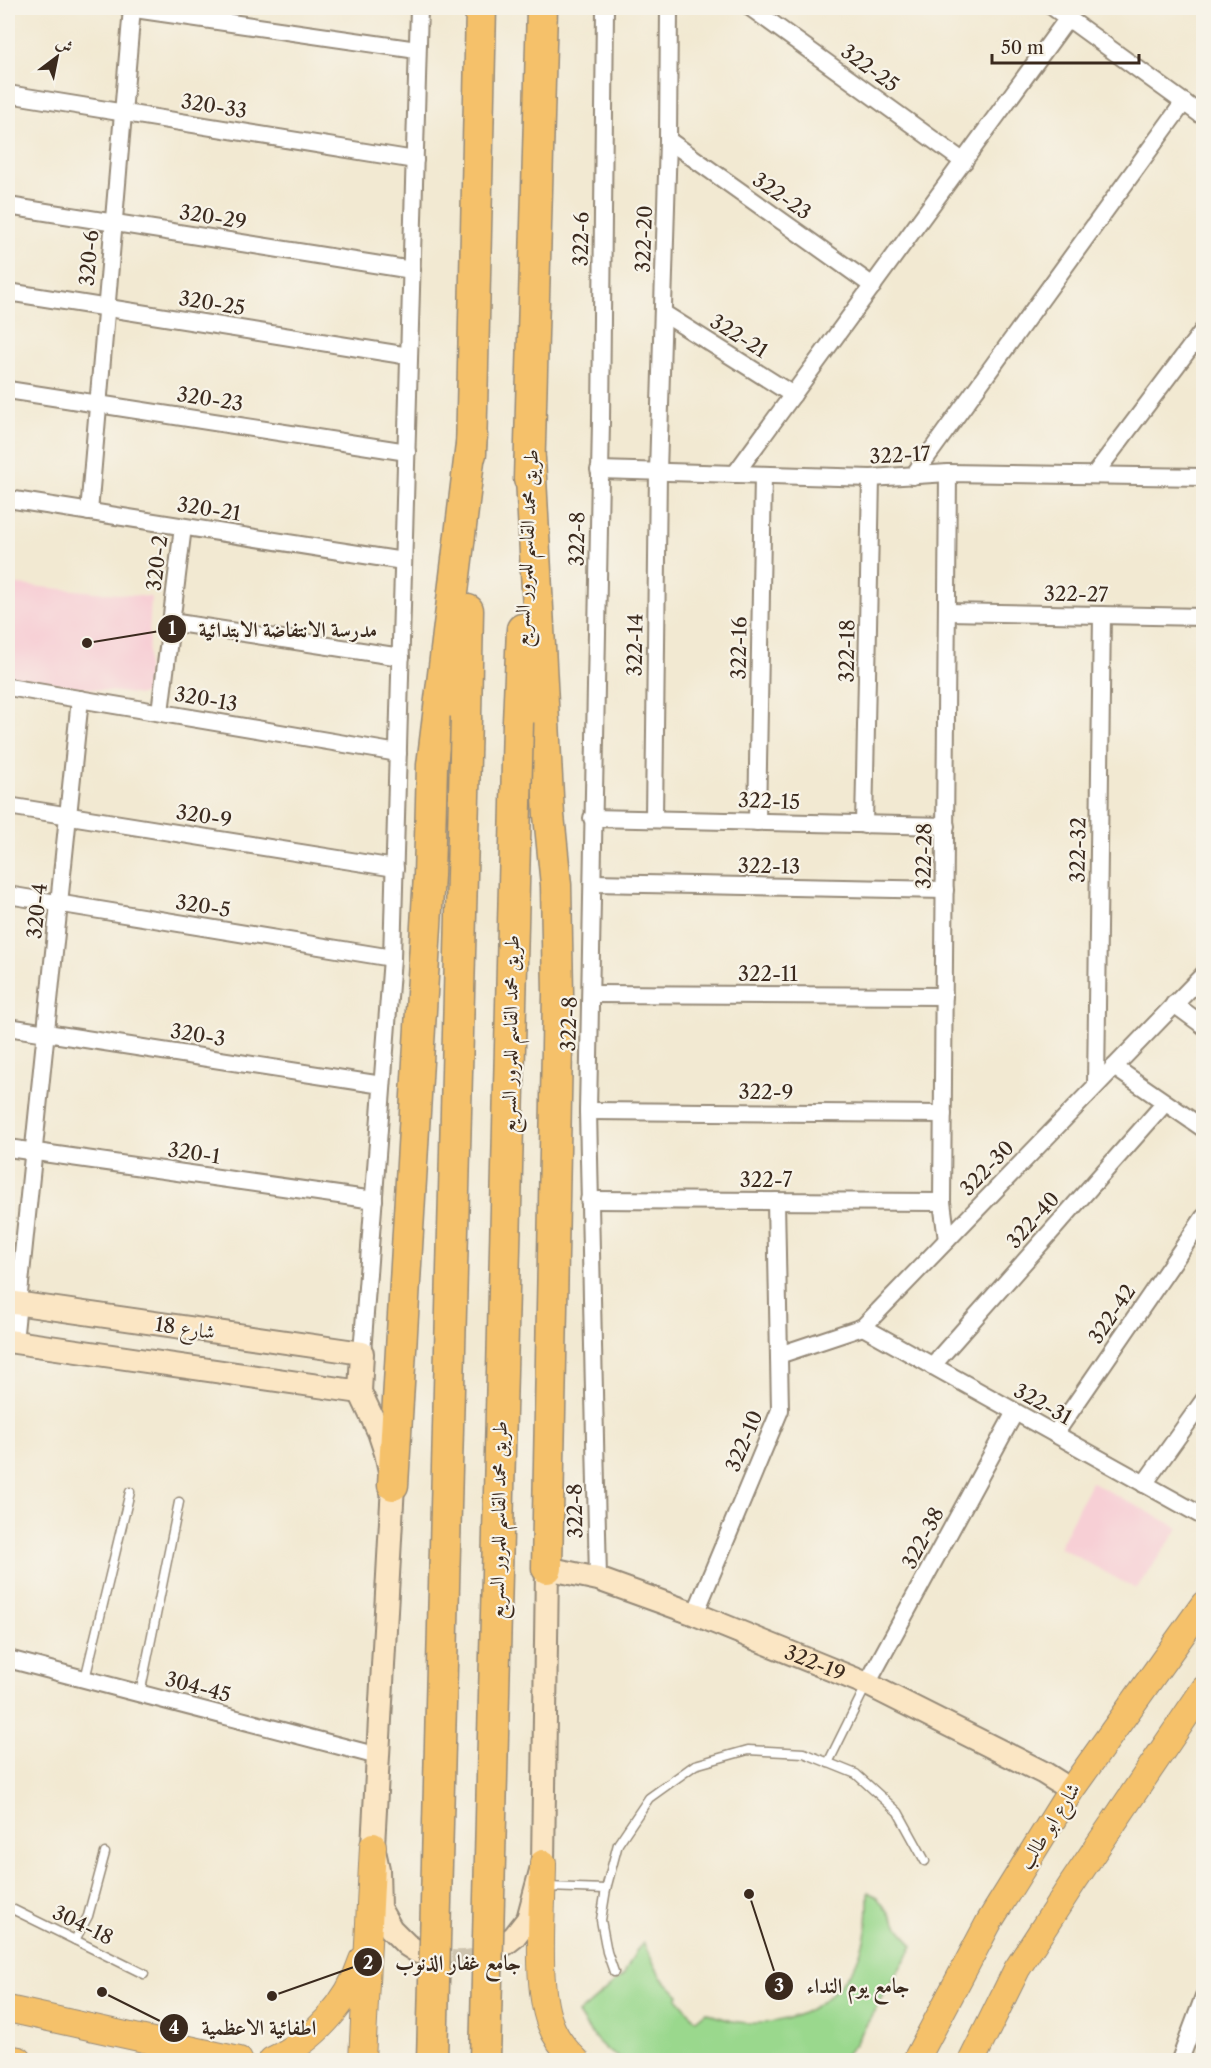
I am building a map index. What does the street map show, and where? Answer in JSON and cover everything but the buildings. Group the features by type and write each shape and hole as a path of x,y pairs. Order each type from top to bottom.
{"highway":[{"path":"432,2061 466,717 481,8"},
{"name":"طريق محمد القاسم للمرور السريع","path":"485,2061 518,722 530,459 542,8"},
{"path":"393,1485 429,874 432,765 472,435"},
{"path":"530,459 549,815 556,885 558,983 547,1568"}],"main road":[{"name":"شارع ابو طالب","path":"916,2060 989,1922 1071,1790 1203,1604"},
{"path":"972,2061 1017,1969 1203,1689"},
{"path":"362,2061 373,1846"},
{"path":"543,1875 544,1999 549,2022 555,2035 576,2061"},
{"path":"272,2061 300,2045 334,2012 356,1975 367,1942"},
{"path":"8,2009 239,2061"},
{"path":"8,2058 19,2061"}],"street":[{"path":"131,8 417,50"},
{"name":"320-6","path":"89,512 131,8"},
{"path":"418,8 392,958 360,1392 379,1432 393,1485 373,1846 378,1869 379,1908 391,1929 407,1945 418,1952"},
{"name":"322-6","path":"600,470 604,8"},
{"name":"322-20","path":"658,472 668,140 669,8"},
{"name":"322-25","path":"751,8 963,162"},
{"path":"1054,8 1203,117"},
{"path":"735,474 1068,18"},
{"name":"320-33","path":"8,94 415,160"},
{"path":"913,476 1184,102"},
{"name":"322-23","path":"668,140 873,286"},
{"name":"320-29","path":"8,206 412,270"},
{"name":"320-25","path":"8,292 409,356"},
{"name":"322-21","path":"663,313 793,395"},
{"path":"1094,475 1203,329"},
{"name":"320-23","path":"8,390 406,452"},
{"name":"322-17","path":"600,470 871,478 948,474 1203,477"},
{"name":"322-8","path":"598,1579 588,1111 600,470"},
{"name":"322-14","path":"654,818 658,472"},
{"name":"322-28","path":"947,1240 942,1202 948,474"},
{"name":"322-16","path":"757,822 764,475"},
{"name":"322-18","path":"864,825 871,478"},
{"name":"320-21","path":"8,499 403,561"},
{"name":"320-2","path":"160,712 183,527"},
{"name":"322-27","path":"947,612 1203,617"},
{"name":"322-32","path":"1096,1085 1102,615"},
{"path":"171,622 400,657"},
{"name":"320-13","path":"8,687 398,753"},
{"name":"320-4","path":"11,1341 13,1303 33,1152 80,699"},
{"name":"320-9","path":"8,806 394,868"},
{"name":"322-15","path":"592,818 946,826"},
{"name":"322-13","path":"593,883 945,890"},
{"name":"320-5","path":"8,895 392,958"},
{"name":"322-30","path":"779,1355 863,1327 1203,974"},
{"name":"322-11","path":"591,994 944,996"},
{"path":"1174,1004 1203,1026"},
{"name":"320-3","path":"8,1027 382,1085"},
{"path":"1114,1067 1203,1129"},
{"name":"322-40","path":"932,1366 1165,1103"},
{"name":"322-9","path":"588,1111 943,1114"},
{"name":"320-1","path":"8,1148 374,1200"},
{"name":"322-7","path":"589,1200 942,1202"},
{"name":"322-10","path":"695,1614 780,1410 776,1201"},
{"name":"322-42","path":"1054,1434 1203,1217"},
{"name":"شارع 18","path":"13,1303 362,1353"},
{"name":"322-31","path":"863,1327 1203,1517"},
{"name":"شارع 18","path":"11,1341 360,1392"},
{"path":"1144,1484 1203,1400"},
{"name":"322-38","path":"867,1684 1015,1412"},
{"path":"505,1944 514,1937 528,1918 543,1875 547,1568"},
{"name":"322-19","path":"547,1568 598,1579 695,1614 867,1684 1044,1773 1071,1790"},
{"name":"304-45","path":"8,1659 378,1756"},
{"path":"1180,2061 1203,1996"}],"lane":[{"path":"85,1679 130,1492"},
{"path":"140,1694 179,1502"},
{"path":"828,1763 867,1684"},
{"path":"614,1972 607,1952 601,1920 606,1889 618,1844 649,1798 695,1765 748,1750 804,1753 856,1774 898,1812 925,1861"},
{"path":"75,1940 88,1916 105,1852"},
{"path":"543,1875 606,1889"},
{"name":"304-18","path":"8,1906 144,1974"}],"shaded area":[{"path":"8,584 151,597 146,693 141,695 8,678"},
{"path":"1091,1482 1179,1528 1136,1589 1059,1547"}],"green space":[{"path":"868,1892 877,1897 913,1946 855,2044 841,2060 628,2060 605,2048 593,2036 578,2014 624,1974 643,1943 661,1977 679,1995 677,1998 696,2020 706,2012 724,2019 761,2023 779,2021 797,2015 829,1996 855,1966 865,1936"}],"tunnel":[{"path":"420,1952 439,1959 460,1961 481,1958 500,1948"}],"place":[{"name":"مدرسة الانتفاضة الابتدائية","path":"87,643"},
{"name":"جامع يوم النداء","path":"749,1894"},
{"name":"اطفائية الاعظمية","path":"102,1992"},
{"name":"جامع غفار الذنوب","path":"272,1996"}]}
